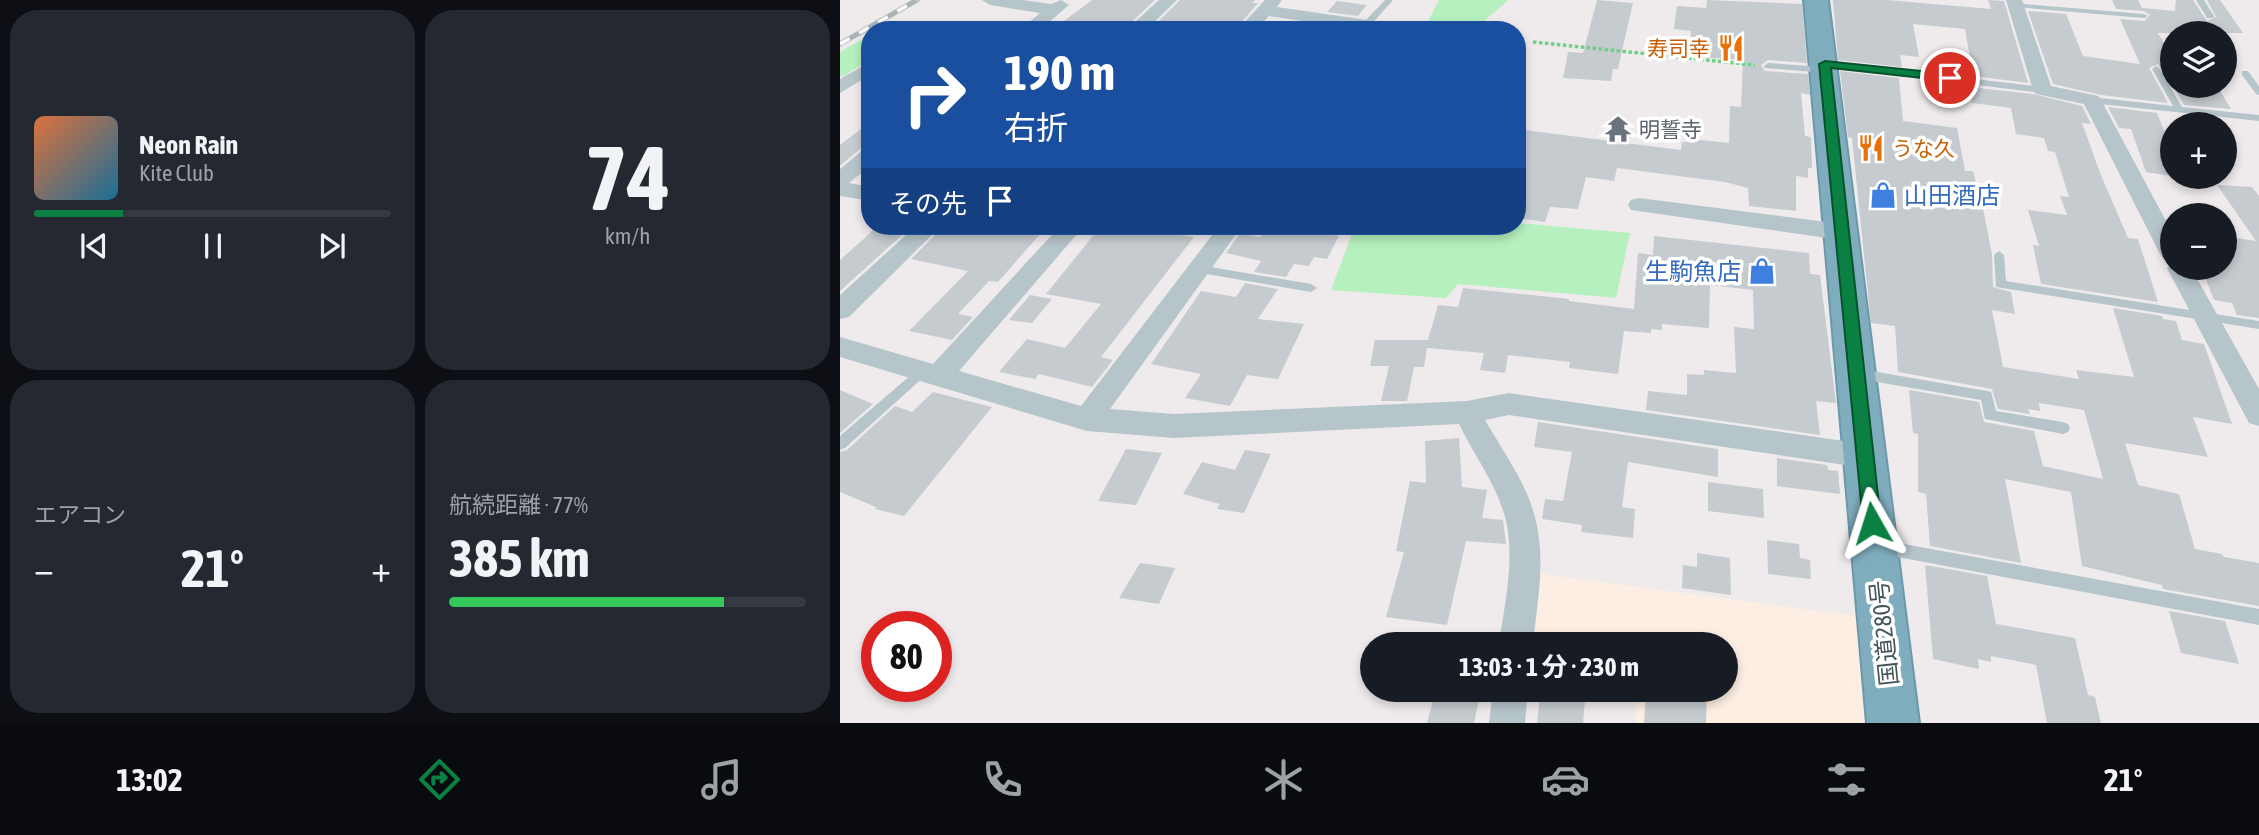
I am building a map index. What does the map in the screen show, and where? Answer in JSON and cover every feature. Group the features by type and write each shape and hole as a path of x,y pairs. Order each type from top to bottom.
{"highway":[{"name":"国道280号","path":"1816,0 1894,723"}],"street":[{"path":"990,0 1061,5"},
{"path":"1145,21 1169,0"},
{"path":"2015,3 2043,90 2091,100 2160,231"},
{"path":"1041,21 1061,5"},
{"path":"1254,21 1269,5 1339,21"},
{"path":"840,87 861,73"},
{"path":"840,180 861,162"},
{"path":"840,189 861,192"},
{"path":"1639,205 1842,232"},
{"path":"840,310 920,235"},
{"path":"930,374 1064,235"},
{"path":"1087,419 1224,235"},
{"path":"2185,280 2259,415"},
{"path":"840,347 1087,419 1174,426 1467,412 1509,404 1864,456"},
{"path":"1467,412 1516,506 1522,524 1522,581 1517,632"},
{"path":"1507,723 1510,702"}],"lane":[{"path":"1370,21 1389,0"},
{"path":"2200,0 2210,16"},
{"path":"2015,3 2144,16"},
{"path":"1768,66 1825,67 2043,90"},
{"path":"2156,69 2179,109"},
{"path":"2245,73 2259,92"},
{"path":"2091,100 2259,118"},
{"path":"1999,256 2000,284 2259,326"},
{"path":"1199,269 1311,288"},
{"path":"1856,373 1987,396 1990,415 2063,428"},
{"path":"840,444 930,374"},
{"path":"1874,545 2259,617"}],"path":[{"path":"1533,42 1768,66"}],"shaded area":[{"path":"1534,573 1857,616 1871,723 1636,723 1635,702 1738,702 1738,632 1528,632"}],"green space":[{"path":"1439,0 1508,0 1484,21 1428,21"},
{"path":"861,39 861,65 840,76 840,52"},
{"path":"1526,224 1630,233 1616,298 1458,284 1446,298 1331,290 1352,235 1526,235"}],"building":[{"path":"1092,0 1155,0 1132,21 1064,21"},
{"path":"1180,0 1255,0 1252,3 1258,3 1243,21 1159,21"},
{"path":"1597,0 1633,3 1618,69 1613,69 1611,81 1563,78 1568,52 1583,53"},
{"path":"1707,0 1802,4 1807,63 1768,60 1761,65 1765,71 1808,74 1810,95 1801,93 1805,136 1811,137 1812,168 1808,168 1808,178 1796,176 1796,211 1749,206 1748,188 1725,182 1617,168 1614,181 1586,177 1578,209 1550,207 1545,222 1526,219 1526,130 1681,150 1682,142 1689,142 1690,139 1729,143 1730,106 1741,107 1743,60 1689,56 1691,31 1674,29 1677,6 1706,8"},
{"path":"1833,0 1887,0 1991,9 1988,0 2004,1 2028,83 1966,75 1965,69 1972,70 1965,29 1913,24 1919,57 1900,55 1902,67 1838,60"},
{"path":"2112,0 2138,0 2142,8 2175,11 2176,0 2193,0 2207,21 2160,21 2160,67 2158,64 2149,68 2160,88 2160,98 2165,98 2168,103 2101,95 2053,84 2028,11 2066,14 2083,56 2140,64 2120,19 2144,21 2150,15 2144,11 2116,9"},
{"path":"2207,0 2220,0 2235,21 2207,21 2216,17"},
{"path":"1337,1 1367,5 1358,16 1327,12"},
{"path":"1840,71 1899,78 1903,121 1957,128 1965,171 1973,171 1984,213 1992,255 1993,287 2011,292 2015,314 1992,310 2003,367 2079,379 2076,370 2134,377 2113,308 2176,321 2182,340 2204,344 2232,424 2193,417 2208,457 2125,443 2138,485 2179,494 2195,549 2259,563 2259,606 2163,589 2162,585 2082,566 2071,492 2005,479 2021,563 1930,546 1926,494 1918,492 1918,434 1913,433 1909,390 1979,402 1984,422 2034,431 2043,466 2103,479 2084,410 2039,403 2040,411 2028,409 2030,414 1998,409 1992,389 1898,372 1895,326 1871,323 1852,138 1848,137"},
{"path":"1968,87 2033,94 2082,106 2091,124 2082,123 2100,173 2128,238 2138,239 2158,302 2041,284 2033,245 2039,246 2028,210 2067,215 2060,196 2069,197 2055,152 2048,151 2044,138 2016,134 2011,108 1972,103"},
{"path":"2180,98 2224,98 2231,109 2184,105"},
{"path":"2108,107 2157,113 2160,120 2160,174 2146,172 2131,129 2119,128"},
{"path":"861,129 861,148 840,166 840,145"},
{"path":"2252,187 2259,196 2259,318 2237,315 2232,303 2214,300 2206,280 2237,280 2237,238 2256,241 2237,214 2237,203 2230,203 2220,189"},
{"path":"868,235 902,235 840,291 840,260"},
{"path":"935,235 1039,235 998,282 989,281 958,314 973,317 952,340 909,331 968,271 911,259"},
{"path":"1094,235 1194,237 1101,357 1113,360 1092,387 1039,374 1035,379 999,372 1027,339 1065,348 1101,304 1046,294"},
{"path":"1239,235 1339,236 1327,259 1314,257 1309,266 1294,264 1286,277 1254,272 1261,261 1226,253"},
{"path":"1654,236 1809,253 1810,274 1820,275 1836,403 1816,401 1820,435 1646,410 1648,391 1687,395 1687,374 1704,375 1704,370 1736,373 1734,327 1754,329 1753,290 1710,285 1709,328 1662,324 1662,330 1651,329 1651,333 1624,331 1618,374 1569,368 1570,362 1508,355 1505,373 1480,370 1484,353 1427,348 1424,367 1414,367 1407,401 1381,401 1389,366 1370,366 1375,340 1428,340 1438,305 1458,307 1463,288 1634,309 1638,253 1653,255"},
{"path":"1245,283 1278,289 1258,319 1304,324 1278,379 1247,375 1230,406 1185,398 1201,374 1151,364 1201,291 1236,297"},
{"path":"1030,295 1052,299 1032,323 1009,320"},
{"path":"840,390 873,404 840,433"},
{"path":"933,392 992,407 904,516 875,509 876,507 840,492 840,452 847,450 895,406 912,412"},
{"path":"1538,422 1718,449 1718,477 1628,462 1622,507 1635,509 1633,538 1581,532 1582,525 1542,519 1545,499 1563,501 1572,452 1534,447"},
{"path":"1459,438 1462,487 1487,490 1482,518 1503,520 1506,544 1466,541 1447,625 1386,617 1404,552 1396,551 1410,481 1426,483 1425,441"},
{"path":"1126,449 1162,453 1136,505 1098,501"},
{"path":"1245,450 1271,454 1244,513 1217,509 1220,504 1183,494 1202,462 1235,470"},
{"path":"1777,458 1827,465 1828,470 1838,471 1840,494 1777,486"},
{"path":"1708,482 1763,489 1764,518 1708,511"},
{"path":"1767,540 1799,544 1800,558 1810,560 1811,579 1768,574"},
{"path":"1697,553 1730,558 1731,595 1682,588 1683,565 1697,567"},
{"path":"1140,563 1175,568 1159,604 1119,598"},
{"path":"1925,565 1987,576 1996,624 2075,638 2088,695 2095,697 2101,723 2047,723 2036,665 1991,656 1991,662 1978,659 1979,669 1933,659"},
{"path":"2169,611 2225,621 2239,664 2181,653"},
{"path":"1433,702 1478,702 1474,723 1427,723"},
{"path":"1539,702 1585,702 1583,723 1537,723"},
{"path":"1645,702 1707,702 1706,723 1644,723"}],"railway":[{"path":"880,21 917,0"},
{"path":"840,44 861,32"}],"place":[{"name":"寿司幸","path":"1731,48"},
{"name":"明誓寺","path":"1618,129"},
{"name":"うな久","path":"1871,148"},
{"name":"山田酒店","path":"1883,195"},
{"name":"生駒魚店","path":"1762,271"}],"route":[{"path":"1872,523 1825,64 1950,78"}]}
